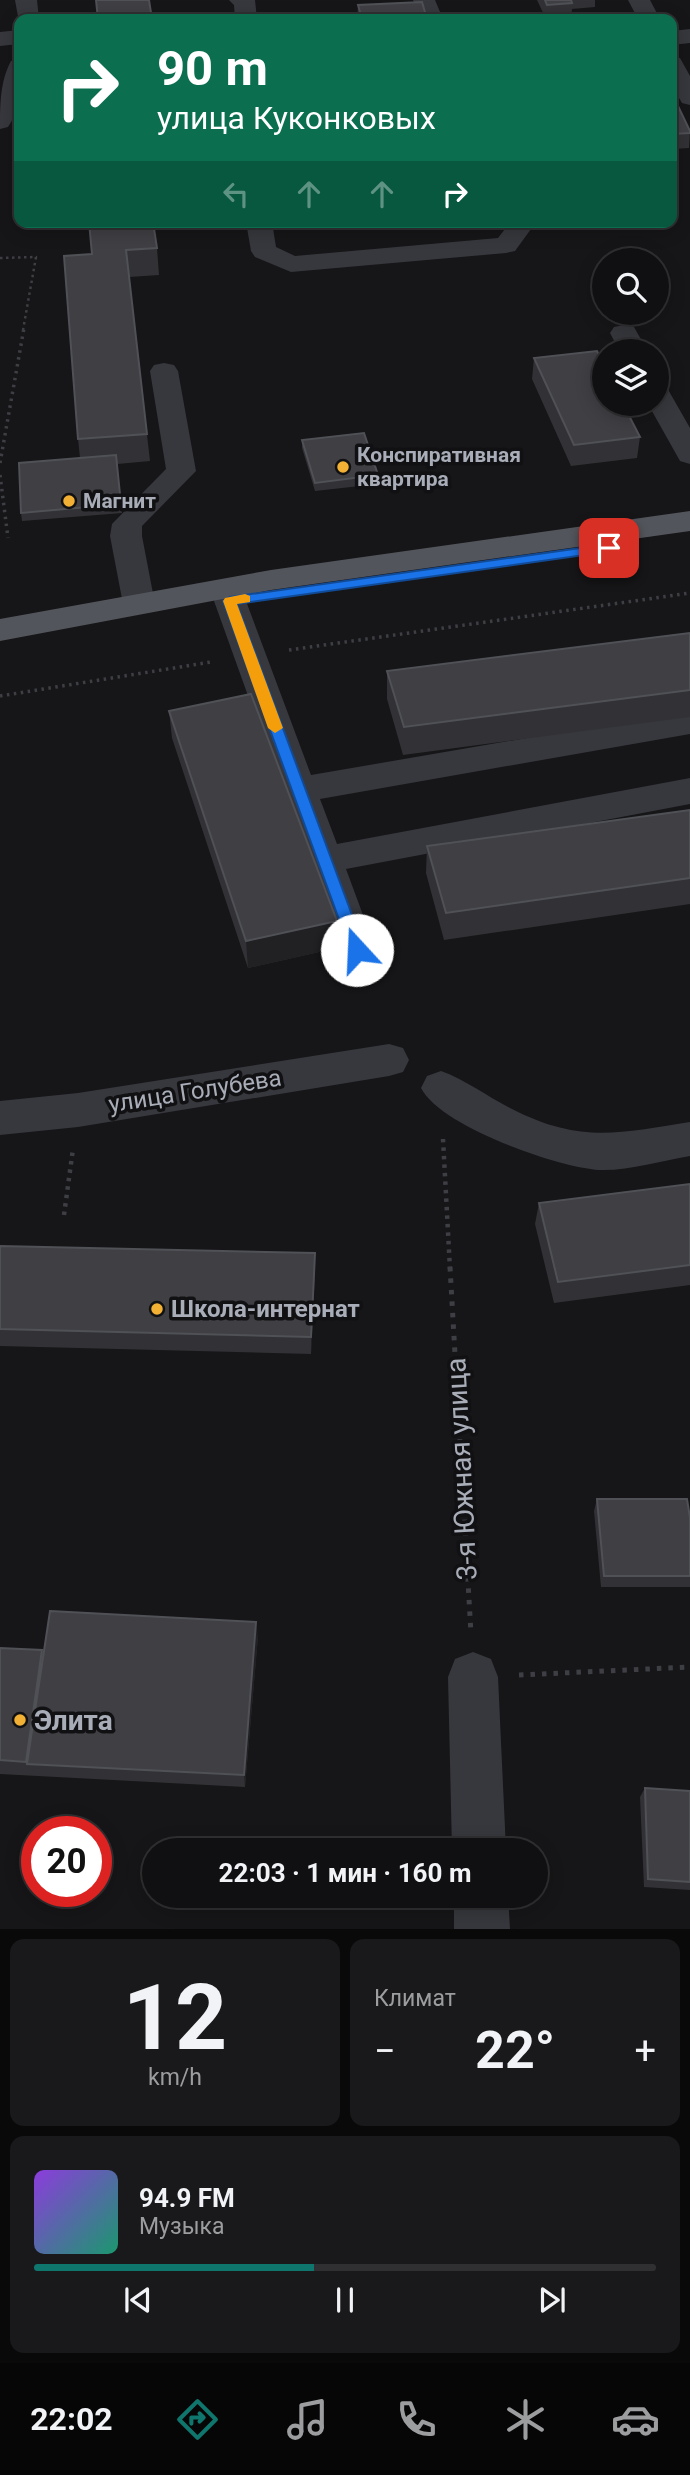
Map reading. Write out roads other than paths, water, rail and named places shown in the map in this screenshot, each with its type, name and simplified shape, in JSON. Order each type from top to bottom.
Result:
[{"type":"main road","points":[[0,630],[295,576],[690,521]]},
{"type":"main road","points":[[0,630],[690,537]]},
{"type":"street","points":[[677,73],[690,98]]},
{"type":"street","points":[[2,113],[14,80]]},
{"type":"street","points":[[260,228],[264,251],[291,264],[510,233]]},
{"type":"street","points":[[139,604],[127,524],[181,471],[164,371]]},
{"type":"street","points":[[669,416],[690,454]]},
{"type":"street","points":[[230,601],[357,950]]},
{"type":"street","points":[[299,790],[690,722]]},
{"type":"street","points":[[324,860],[690,791]]},
{"type":"street","name":"улица Голубева","points":[[0,1118],[78,1110],[389,1060]]},
{"type":"street","points":[[441,1088],[503,1125],[546,1143],[600,1152],[690,1139]]},
{"type":"street","points":[[473,1677],[479,1838]]},
{"type":"street","points":[[481,1908],[482,1929]]},
{"type":"place","name":"Конспиративная квартира","points":[[343,467]]},
{"type":"place","name":"Магнит","points":[[69,501]]},
{"type":"place","name":"Школа-интернат","points":[[157,1309]]},
{"type":"place","name":"Элита","points":[[20,1720]]}]
